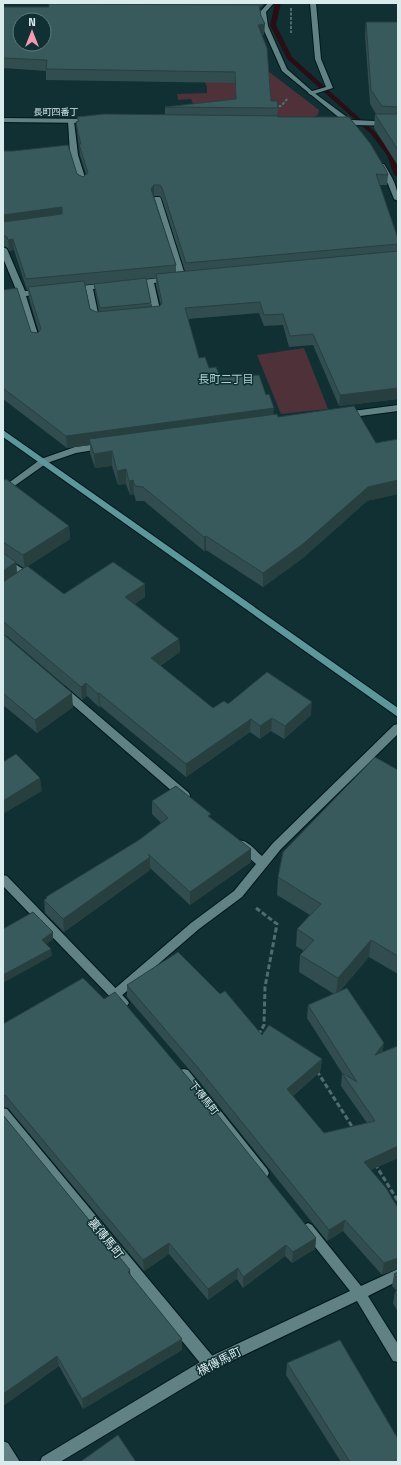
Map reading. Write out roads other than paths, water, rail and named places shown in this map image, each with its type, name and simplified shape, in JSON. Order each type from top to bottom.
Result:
[{"type":"street","points":[[255,12],[263,12],[271,3]]},
{"type":"street","points":[[310,93],[330,88],[318,59],[313,3]]},
{"type":"street","points":[[263,12],[265,26],[284,70],[310,93],[350,122],[358,133]]},
{"type":"street","name":"長町四番丁","points":[[3,120],[95,121]]},
{"type":"street","points":[[71,121],[74,155],[83,184]]},
{"type":"street","points":[[334,122],[398,124]]},
{"type":"street","points":[[375,158],[392,184],[398,199]]},
{"type":"street","points":[[157,199],[182,278]]},
{"type":"street","points":[[3,248],[22,294],[36,341]]},
{"type":"street","points":[[128,283],[193,277]]},
{"type":"street","points":[[142,316],[157,314],[150,281]]},
{"type":"street","points":[[67,289],[113,285]]},
{"type":"street","points":[[89,287],[96,320],[111,319]]},
{"type":"street","points":[[3,296],[52,291]]},
{"type":"street","points":[[335,416],[398,408]]},
{"type":"street","points":[[3,433],[398,713]]},
{"type":"street","points":[[3,490],[44,461],[75,450],[115,445]]},
{"type":"street","points":[[3,559],[28,575],[3,591]]},
{"type":"street","points":[[51,681],[191,801]]},
{"type":"street","points":[[116,994],[195,926],[238,894],[277,846],[398,728]]},
{"type":"street","points":[[233,837],[263,863]]},
{"type":"street","points":[[3,879],[116,994],[130,1011]]},
{"type":"street","name":"下傳馬町","points":[[175,1063],[270,1181]]},
{"type":"street","name":"裏傳馬町","points":[[3,1113],[210,1364]]},
{"type":"street","points":[[300,1218],[360,1294],[398,1356]]},
{"type":"street","name":"横傳馬町","points":[[47,1462],[210,1364],[398,1275]]},
{"type":"street","points":[[3,1448],[13,1462]]},
{"type":"waterway","points":[[278,3],[273,25],[289,58],[373,133],[390,155],[398,175]]},
{"type":"district","name":"長町二丁目","points":[[226,379]]}]
